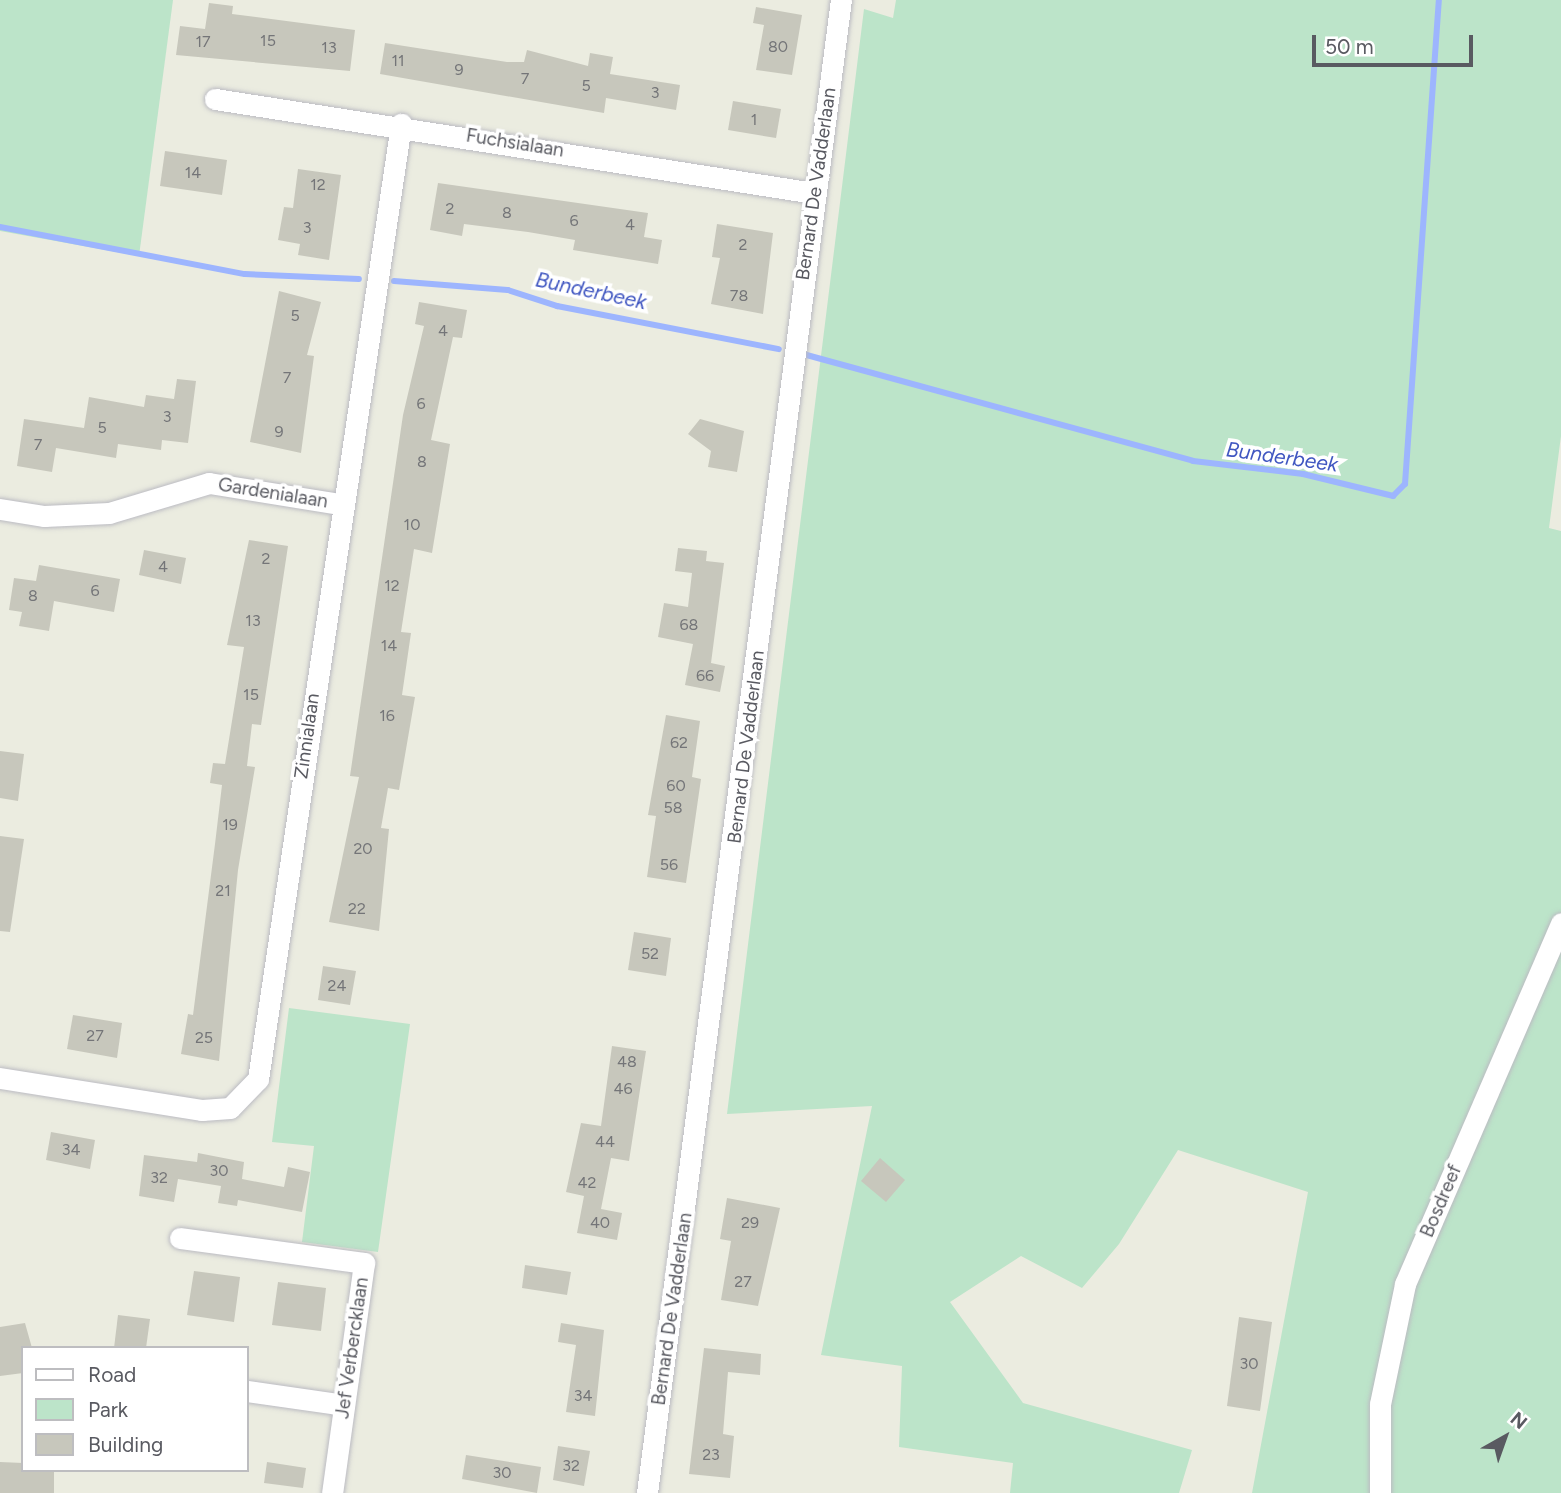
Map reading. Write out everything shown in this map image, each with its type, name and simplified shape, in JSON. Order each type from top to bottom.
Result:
[{"type":"street","name":"Bernard De Vadderlaan","points":[[647,1493],[841,0]]},
{"type":"street","name":"Fuchsialaan","points":[[215,99],[401,124],[814,193]]},
{"type":"street","name":"Zinnialaan","points":[[0,1078],[202,1110],[230,1108],[258,1079],[340,504],[401,124]]},
{"type":"street","name":"Gardenialaan","points":[[0,509],[44,516],[108,513],[209,483],[340,504]]},
{"type":"street","name":"Bosdreef","points":[[1380,1493],[1380,1404],[1405,1284],[1561,923]]},
{"type":"street","name":"Jef Verbercklaan","points":[[180,1238],[364,1262],[332,1493]]},
{"type":"street","points":[[248,1391],[344,1405]]},
{"type":"green space","points":[[0,0],[173,0],[139,256],[0,231]]},
{"type":"green space","points":[[896,0],[1561,0],[1561,436],[1549,528],[1561,531],[1561,1493],[1252,1493],[1308,1192],[1178,1150],[1119,1244],[1082,1288],[1021,1256],[950,1302],[1023,1403],[1192,1450],[1179,1493],[1010,1493],[1013,1463],[899,1447],[902,1366],[821,1355],[872,1106],[727,1114],[864,9],[893,18]]},
{"type":"green space","points":[[289,1008],[410,1024],[378,1252],[302,1242],[314,1146],[272,1142]]},
{"type":"building","points":[[209,3],[233,6],[232,14],[355,30],[350,71],[176,55],[180,26],[205,29]]},
{"type":"building","points":[[756,7],[802,15],[792,75],[756,70],[764,25],[753,23]]},
{"type":"building","points":[[385,43],[507,62],[524,62],[527,50],[588,66],[590,53],[613,57],[610,74],[680,85],[676,110],[606,98],[604,113],[380,74]]},
{"type":"building","points":[[733,101],[781,109],[776,138],[728,130]]},
{"type":"building","points":[[165,151],[227,160],[222,195],[160,186]]},
{"type":"building","points":[[298,169],[341,175],[329,260],[298,255],[300,244],[278,240],[284,207],[293,208]]},
{"type":"building","points":[[438,183],[648,213],[644,237],[662,240],[658,264],[573,250],[575,240],[528,232],[464,224],[462,236],[430,230]]},
{"type":"building","points":[[717,224],[773,233],[763,314],[711,304],[720,258],[712,257]]},
{"type":"building","points":[[279,291],[321,302],[307,355],[314,356],[301,453],[250,442]]},
{"type":"building","points":[[419,302],[467,310],[462,338],[453,337],[431,440],[450,444],[432,553],[414,549],[401,632],[411,633],[402,695],[415,697],[399,790],[388,788],[381,828],[389,829],[379,931],[329,922],[359,777],[350,776],[403,415],[424,326],[415,324]]},
{"type":"building","points":[[177,379],[196,381],[188,443],[162,440],[161,450],[118,444],[116,458],[56,448],[52,472],[17,466],[24,419],[84,428],[89,397],[144,407],[146,395],[174,399]]},
{"type":"building","points":[[700,419],[744,431],[737,472],[708,467],[711,451],[688,434]]},
{"type":"building","points":[[249,540],[288,546],[261,725],[252,724],[247,766],[255,767],[238,870],[219,1061],[181,1054],[188,1014],[193,1015],[222,785],[210,783],[213,763],[225,764],[244,647],[227,645]]},
{"type":"building","points":[[678,548],[707,551],[706,561],[724,563],[711,663],[725,666],[720,692],[685,685],[693,644],[658,637],[664,603],[688,607],[692,573],[675,571]]},
{"type":"building","points":[[144,550],[186,558],[181,584],[139,575]]},
{"type":"building","points":[[39,565],[120,579],[114,612],[54,601],[49,631],[19,626],[22,612],[9,610],[14,578],[36,581]]},
{"type":"building","points":[[666,715],[700,721],[692,777],[701,779],[686,883],[647,877],[656,816],[648,815]]},
{"type":"building","points":[[0,751],[24,754],[18,801],[0,798]]},
{"type":"building","points":[[0,836],[24,839],[10,932],[0,931]]},
{"type":"building","points":[[634,932],[671,938],[666,976],[628,970]]},
{"type":"building","points":[[323,966],[356,971],[350,1005],[318,1000]]},
{"type":"building","points":[[73,1015],[122,1023],[117,1058],[67,1049]]},
{"type":"building","points":[[612,1046],[646,1051],[629,1161],[611,1158],[601,1209],[622,1213],[617,1240],[577,1233],[584,1196],[566,1192],[581,1123],[601,1126]]},
{"type":"building","points":[[51,1132],[95,1140],[90,1169],[46,1160]]},
{"type":"building","points":[[198,1153],[244,1162],[242,1179],[284,1187],[288,1167],[310,1172],[302,1212],[238,1200],[237,1206],[218,1203],[221,1186],[178,1179],[174,1202],[139,1196],[144,1155],[197,1162]]},
{"type":"building","points":[[880,1158],[905,1180],[886,1202],[861,1181]]},
{"type":"building","points":[[727,1198],[780,1208],[758,1306],[721,1300],[731,1241],[720,1239]]},
{"type":"building","points":[[525,1265],[571,1272],[567,1295],[522,1288]]},
{"type":"building","points":[[194,1271],[240,1277],[234,1322],[187,1315]]},
{"type":"building","points":[[278,1282],[326,1288],[321,1331],[272,1325]]},
{"type":"building","points":[[118,1315],[150,1319],[146,1346],[114,1346]]},
{"type":"building","points":[[1239,1317],[1272,1322],[1260,1411],[1227,1406]]},
{"type":"building","points":[[25,1323],[31,1346],[21,1346],[21,1373],[0,1376],[0,1327]]},
{"type":"building","points":[[561,1323],[604,1330],[595,1416],[566,1412],[576,1345],[558,1342]]},
{"type":"building","points":[[704,1348],[761,1354],[760,1375],[728,1372],[723,1434],[734,1436],[730,1478],[689,1474]]},
{"type":"building","points":[[558,1446],[590,1451],[584,1486],[553,1480]]},
{"type":"building","points":[[466,1455],[541,1467],[537,1493],[462,1479]]},
{"type":"building","points":[[0,1462],[21,1463],[21,1472],[54,1472],[54,1493],[0,1493]]},
{"type":"building","points":[[267,1462],[306,1468],[303,1488],[264,1483]]},
{"type":"waterway","name":"Bunderbeek","points":[[803,354],[1193,461],[1303,474],[1393,496],[1405,484],[1439,0]]},
{"type":"waterway","name":"Bunderbeek","points":[[0,227],[245,274],[359,279]]},
{"type":"waterway","name":"Bunderbeek","points":[[394,281],[508,290],[557,306],[779,349]]}]
